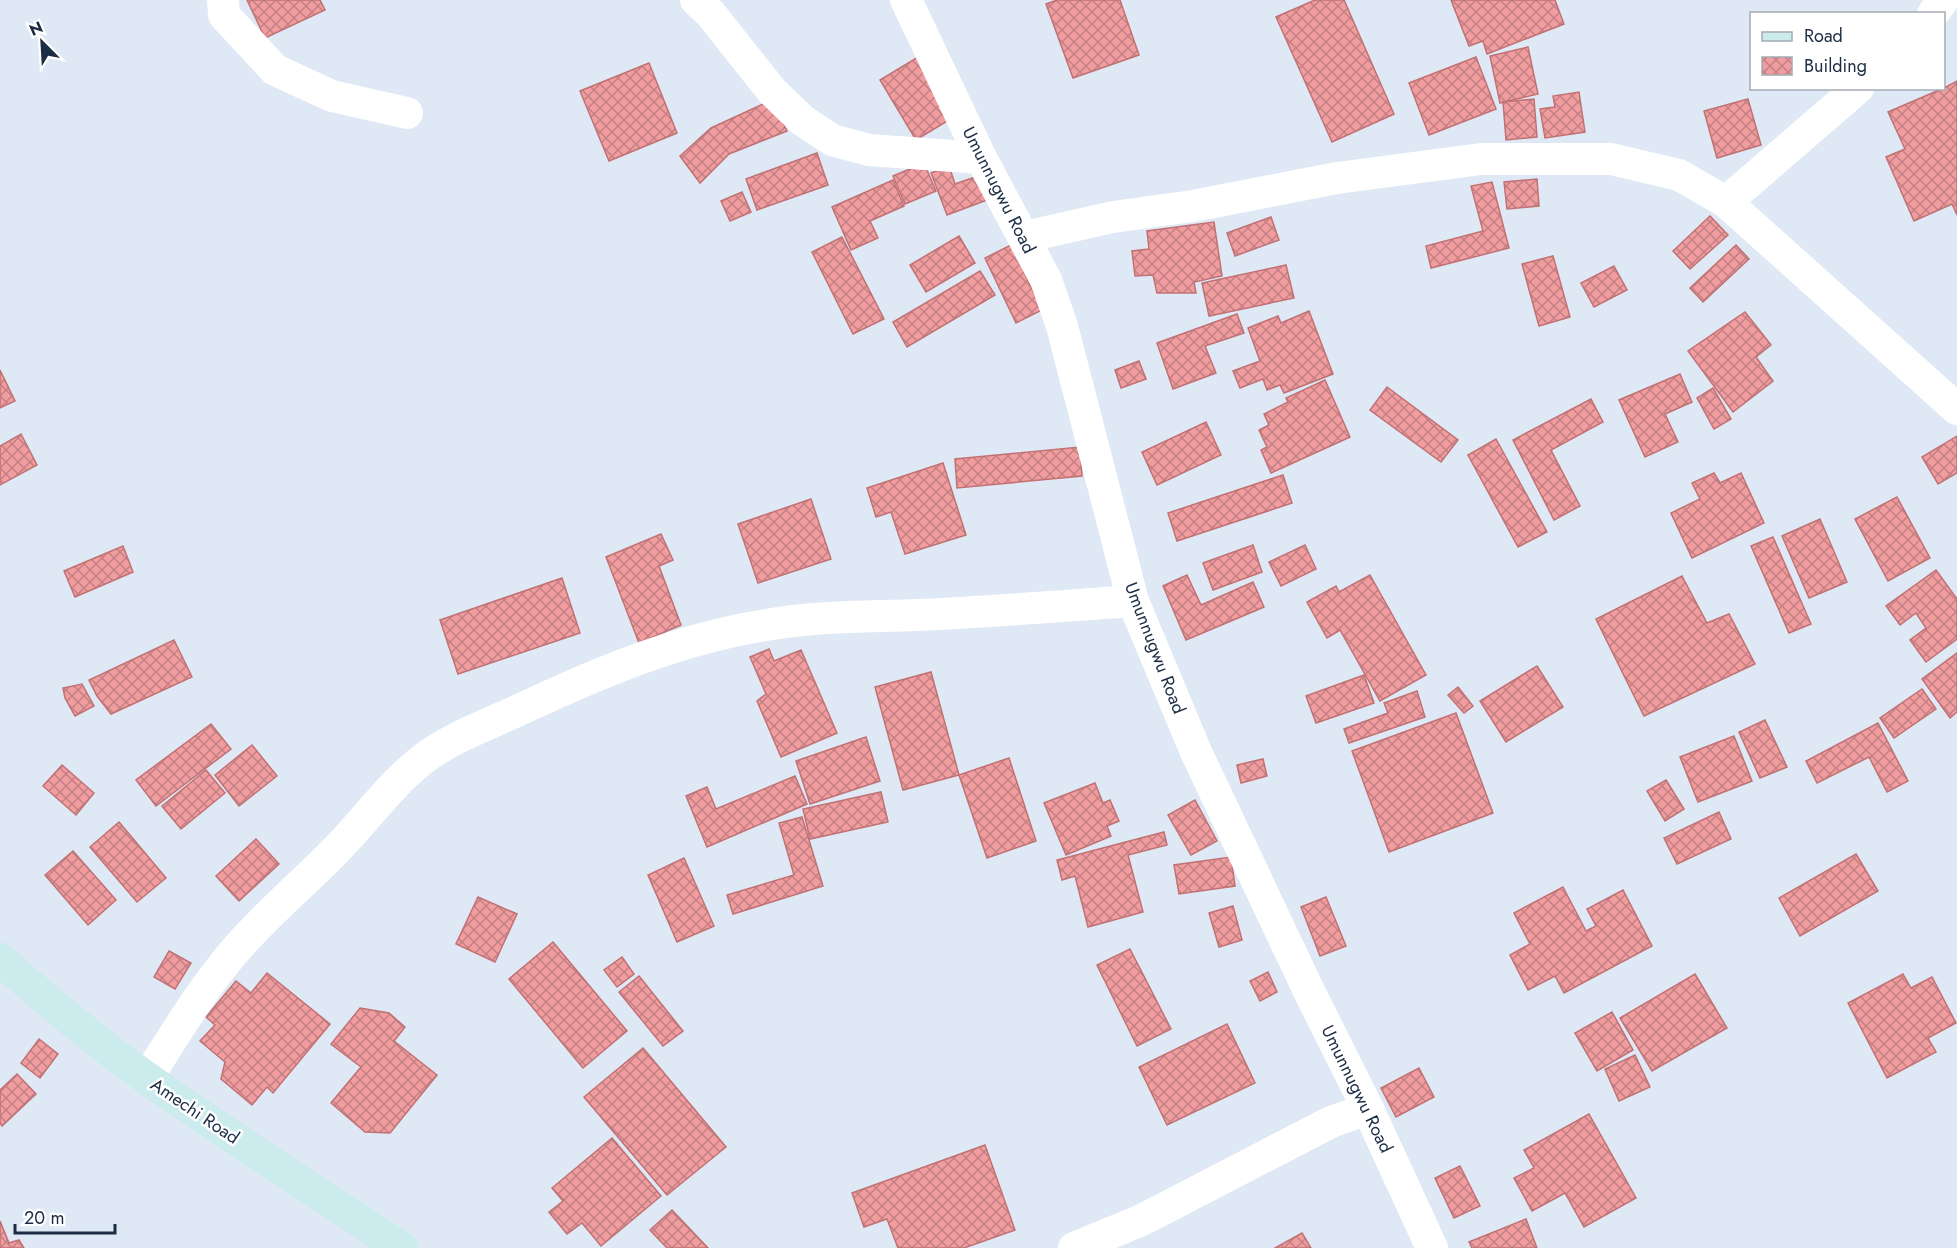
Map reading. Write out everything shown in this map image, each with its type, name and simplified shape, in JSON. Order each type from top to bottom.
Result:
[{"type":"main road","name":"Amechi Road","points":[[0,959],[49,1002],[147,1078],[253,1151],[402,1248]]},
{"type":"street","points":[[223,0],[224,15],[275,70],[332,96],[406,113]]},
{"type":"street","points":[[696,0],[710,13],[772,91],[802,120],[832,140],[869,150],[981,158]]},
{"type":"street","name":"Umunnugwu Road","points":[[906,0],[981,158],[1046,280],[1062,326],[1133,601],[1196,752],[1308,989],[1368,1109],[1432,1248]]},
{"type":"street","points":[[1726,202],[1856,90]]},
{"type":"street","points":[[1024,237],[1113,217],[1193,206],[1337,178],[1481,159],[1611,159],[1679,175],[1726,202],[1957,409]]},
{"type":"street","points":[[147,1078],[213,979],[234,952],[287,896],[336,851],[412,769],[429,754],[477,729],[583,680],[644,656],[694,640],[766,624],[843,617],[927,615],[1133,601]]},
{"type":"street","points":[[1074,1248],[1142,1220],[1331,1122],[1368,1109]]},
{"type":"building","points":[[247,0],[320,0],[325,10],[265,38]]},
{"type":"building","points":[[1057,0],[1120,0],[1139,55],[1073,78],[1046,4]]},
{"type":"building","points":[[1315,0],[1344,0],[1394,114],[1332,142],[1276,17]]},
{"type":"building","points":[[1451,0],[1555,0],[1564,24],[1487,54],[1483,41],[1469,46]]},
{"type":"building","points":[[1528,47],[1538,94],[1500,103],[1490,56]]},
{"type":"building","points":[[918,57],[954,117],[916,140],[880,80]]},
{"type":"building","points":[[1476,57],[1496,109],[1429,135],[1409,83]]},
{"type":"building","points":[[649,63],[677,133],[609,161],[580,91]]},
{"type":"building","points":[[1957,81],[1957,215],[1952,204],[1914,221],[1886,157],[1905,149],[1888,112],[1939,90],[1945,90],[1945,87]]},
{"type":"building","points":[[1579,92],[1585,132],[1545,138],[1540,109],[1555,107],[1553,96]]},
{"type":"building","points":[[1534,99],[1537,137],[1506,140],[1503,102]]},
{"type":"building","points":[[1748,99],[1761,145],[1717,158],[1704,111]]},
{"type":"building","points":[[772,100],[787,131],[729,154],[700,183],[680,156],[711,128]]},
{"type":"building","points":[[817,153],[828,185],[757,210],[746,179]]},
{"type":"building","points":[[924,163],[936,191],[905,204],[893,176]]},
{"type":"building","points":[[949,166],[955,184],[978,176],[987,200],[947,215],[931,173]]},
{"type":"building","points":[[1537,179],[1539,206],[1507,209],[1504,182]]},
{"type":"building","points":[[893,180],[904,206],[870,221],[878,238],[851,250],[832,207]]},
{"type":"building","points":[[1492,182],[1509,248],[1431,268],[1426,246],[1483,231],[1471,186]]},
{"type":"building","points":[[742,192],[751,212],[730,221],[721,201]]},
{"type":"building","points":[[1710,216],[1728,235],[1690,269],[1673,251]]},
{"type":"building","points":[[1271,217],[1279,240],[1235,256],[1227,233]]},
{"type":"building","points":[[1214,222],[1222,276],[1194,282],[1196,293],[1157,293],[1153,275],[1135,276],[1132,251],[1149,249],[1147,231]]},
{"type":"building","points":[[959,236],[975,263],[926,292],[910,265]]},
{"type":"building","points":[[842,237],[884,319],[853,334],[812,252]]},
{"type":"building","points":[[1011,245],[1042,310],[1016,323],[985,258]]},
{"type":"building","points":[[1736,245],[1749,259],[1703,302],[1690,288]]},
{"type":"building","points":[[1553,256],[1570,317],[1539,326],[1522,264]]},
{"type":"building","points":[[1286,265],[1294,298],[1209,316],[1202,283]]},
{"type":"building","points":[[1614,266],[1627,290],[1594,307],[1581,283]]},
{"type":"building","points":[[980,271],[995,295],[907,347],[893,322]]},
{"type":"building","points":[[1309,311],[1333,374],[1284,393],[1280,385],[1267,390],[1263,379],[1240,388],[1233,371],[1260,361],[1248,328],[1278,316],[1281,323]]},
{"type":"building","points":[[1745,312],[1771,345],[1756,357],[1773,381],[1733,412],[1688,351]]},
{"type":"building","points":[[1237,314],[1244,333],[1205,346],[1216,373],[1173,389],[1157,343]]},
{"type":"building","points":[[1139,361],[1146,379],[1121,388],[1115,370]]},
{"type":"building","points":[[0,370],[15,401],[0,408]]},
{"type":"building","points":[[1680,374],[1692,402],[1665,414],[1678,442],[1645,457],[1619,400]]},
{"type":"building","points":[[1325,380],[1350,437],[1271,473],[1261,450],[1267,447],[1259,430],[1269,425],[1264,414],[1288,402],[1286,398]]},
{"type":"building","points":[[1387,387],[1458,440],[1441,462],[1370,410]]},
{"type":"building","points":[[1713,388],[1731,419],[1714,429],[1697,398]]},
{"type":"building","points":[[1591,399],[1603,422],[1551,450],[1580,506],[1554,520],[1513,440]]},
{"type":"building","points":[[1206,422],[1221,455],[1157,485],[1142,452]]},
{"type":"building","points":[[21,434],[37,465],[0,485],[0,446]]},
{"type":"building","points":[[1957,436],[1957,473],[1938,484],[1922,457]]},
{"type":"building","points":[[1496,439],[1547,532],[1518,547],[1468,455]]},
{"type":"building","points":[[1080,447],[1082,476],[957,488],[955,459]]},
{"type":"building","points":[[943,463],[966,535],[905,554],[891,512],[876,517],[867,488]]},
{"type":"building","points":[[1714,473],[1720,483],[1741,473],[1764,523],[1692,558],[1671,513],[1700,499],[1692,483]]},
{"type":"building","points":[[1283,475],[1292,503],[1177,541],[1168,513]]},
{"type":"building","points":[[1897,497],[1930,558],[1888,581],[1855,519]]},
{"type":"building","points":[[811,499],[831,559],[758,583],[738,524]]},
{"type":"building","points":[[1820,519],[1847,582],[1809,598],[1782,536]]},
{"type":"building","points":[[661,534],[673,560],[659,566],[681,625],[639,643],[606,557]]},
{"type":"building","points":[[1773,537],[1811,624],[1789,633],[1751,546]]},
{"type":"building","points":[[1253,545],[1262,572],[1213,590],[1203,563]]},
{"type":"building","points":[[1305,545],[1316,569],[1281,586],[1269,562]]},
{"type":"building","points":[[123,546],[133,572],[75,597],[64,571]]},
{"type":"building","points":[[1936,570],[1957,599],[1957,639],[1926,662],[1910,640],[1926,628],[1916,613],[1900,625],[1886,606]]},
{"type":"building","points":[[1187,575],[1201,605],[1253,582],[1264,607],[1186,640],[1163,586]]},
{"type":"building","points":[[1370,575],[1426,675],[1380,701],[1340,630],[1327,638],[1307,602],[1336,586],[1339,592]]},
{"type":"building","points":[[1682,576],[1707,623],[1729,614],[1755,664],[1644,716],[1596,619]]},
{"type":"building","points":[[562,578],[580,633],[458,674],[440,620]]},
{"type":"building","points":[[174,640],[192,677],[111,714],[97,696],[89,680]]},
{"type":"building","points":[[769,649],[774,661],[801,650],[837,733],[781,757],[757,701],[766,694],[750,657]]},
{"type":"building","points":[[1957,653],[1957,712],[1950,718],[1922,679]]},
{"type":"building","points":[[1537,666],[1563,707],[1506,742],[1480,701]]},
{"type":"building","points":[[931,672],[959,775],[903,790],[875,687]]},
{"type":"building","points":[[1364,675],[1374,703],[1316,723],[1306,696]]},
{"type":"building","points":[[82,684],[94,706],[75,716],[65,698],[63,688]]},
{"type":"building","points":[[1458,687],[1473,706],[1464,713],[1448,695]]},
{"type":"building","points":[[1922,689],[1936,709],[1894,738],[1880,718]]},
{"type":"building","points":[[1417,691],[1425,717],[1349,743],[1344,729],[1388,713],[1384,703]]},
{"type":"building","points":[[1456,713],[1493,813],[1389,852],[1352,751]]},
{"type":"building","points":[[1765,720],[1787,767],[1760,778],[1739,732]]},
{"type":"building","points":[[1878,723],[1908,781],[1887,792],[1869,757],[1817,783],[1806,761]]},
{"type":"building","points":[[211,724],[231,749],[156,806],[136,780]]},
{"type":"building","points":[[1734,736],[1752,781],[1698,802],[1680,757]]},
{"type":"building","points":[[866,737],[880,781],[810,804],[796,761]]},
{"type":"building","points":[[252,745],[277,776],[239,806],[215,775]]},
{"type":"building","points":[[1009,758],[1036,841],[987,858],[959,775]]},
{"type":"building","points":[[1263,759],[1267,776],[1241,783],[1237,765]]},
{"type":"building","points":[[62,765],[94,793],[76,815],[43,786]]},
{"type":"building","points":[[206,770],[225,793],[181,829],[162,806]]},
{"type":"building","points":[[795,776],[807,804],[707,847],[686,796],[707,787],[716,809]]},
{"type":"building","points":[[1666,780],[1684,809],[1665,821],[1647,791]]},
{"type":"building","points":[[1095,783],[1103,803],[1110,800],[1119,821],[1107,826],[1111,836],[1066,855],[1044,803]]},
{"type":"building","points":[[881,792],[888,822],[810,839],[803,809]]},
{"type":"building","points":[[1195,800],[1217,841],[1191,855],[1168,815]]},
{"type":"building","points":[[1719,812],[1731,839],[1677,864],[1664,838]]},
{"type":"building","points":[[802,817],[823,886],[733,914],[727,895],[794,875],[779,823]]},
{"type":"building","points":[[119,822],[166,878],[137,902],[90,847]]},
{"type":"building","points":[[1164,832],[1167,845],[1128,855],[1143,912],[1088,927],[1075,876],[1062,880],[1057,860]]},
{"type":"building","points":[[256,839],[279,864],[239,901],[216,876]]},
{"type":"building","points":[[73,851],[116,900],[88,925],[45,875]]},
{"type":"building","points":[[1856,854],[1878,891],[1800,936],[1779,898]]},
{"type":"building","points":[[1231,857],[1235,886],[1179,894],[1174,865]]},
{"type":"building","points":[[684,858],[714,926],[677,942],[648,875]]},
{"type":"building","points":[[1563,887],[1586,931],[1596,926],[1587,909],[1623,890],[1652,946],[1564,993],[1555,976],[1528,990],[1510,955],[1530,944],[1514,913]]},
{"type":"building","points":[[478,897],[517,914],[495,962],[456,944]]},
{"type":"building","points":[[1326,897],[1346,946],[1320,956],[1301,907]]},
{"type":"building","points":[[1233,906],[1242,940],[1219,947],[1209,913]]},
{"type":"building","points":[[553,942],[627,1031],[583,1068],[509,979]]},
{"type":"building","points":[[1130,949],[1171,1029],[1137,1046],[1097,965]]},
{"type":"building","points":[[169,951],[191,963],[175,989],[154,977]]},
{"type":"building","points":[[622,957],[634,974],[617,987],[604,970]]},
{"type":"building","points":[[1268,972],[1277,992],[1260,1001],[1250,981]]},
{"type":"building","points":[[267,973],[330,1024],[273,1093],[267,1087],[252,1105],[221,1079],[225,1062],[200,1041],[215,1025],[206,1017],[236,981],[251,993]]},
{"type":"building","points":[[1695,974],[1727,1028],[1652,1071],[1620,1018]]},
{"type":"building","points":[[1903,974],[1911,988],[1932,977],[1956,1023],[1928,1038],[1936,1052],[1887,1078],[1848,1003]]},
{"type":"building","points":[[639,976],[683,1031],[663,1046],[619,992]]},
{"type":"building","points":[[360,1008],[389,1013],[405,1027],[394,1041],[437,1075],[390,1133],[365,1132],[331,1103],[361,1067],[331,1044]]},
{"type":"building","points":[[1612,1012],[1633,1050],[1597,1071],[1575,1033]]},
{"type":"building","points":[[1227,1024],[1255,1083],[1167,1125],[1139,1067]]},
{"type":"building","points":[[39,1039],[58,1054],[40,1078],[21,1063]]},
{"type":"building","points":[[643,1048],[726,1147],[667,1195],[584,1097]]},
{"type":"building","points":[[1635,1055],[1650,1087],[1619,1101],[1605,1069]]},
{"type":"building","points":[[1419,1068],[1434,1097],[1396,1117],[1381,1088]]},
{"type":"building","points":[[17,1074],[36,1094],[2,1126],[0,1123],[0,1090]]},
{"type":"building","points":[[1589,1114],[1636,1198],[1584,1227],[1565,1193],[1532,1211],[1514,1178],[1534,1168],[1524,1150]]},
{"type":"building","points":[[612,1138],[661,1196],[601,1246],[582,1223],[567,1234],[549,1212],[563,1201],[552,1188]]},
{"type":"building","points":[[985,1145],[1015,1230],[964,1248],[898,1248],[887,1219],[864,1227],[852,1193]]},
{"type":"building","points":[[1460,1166],[1480,1206],[1454,1218],[1435,1178]]},
{"type":"building","points":[[672,1210],[708,1248],[667,1248],[650,1230]]},
{"type":"building","points":[[1526,1219],[1537,1248],[1472,1248],[1469,1242]]},
{"type":"building","points":[[0,1221],[9,1243],[19,1240],[24,1248],[0,1248]]},
{"type":"building","points":[[1302,1233],[1311,1248],[1275,1248]]}]
